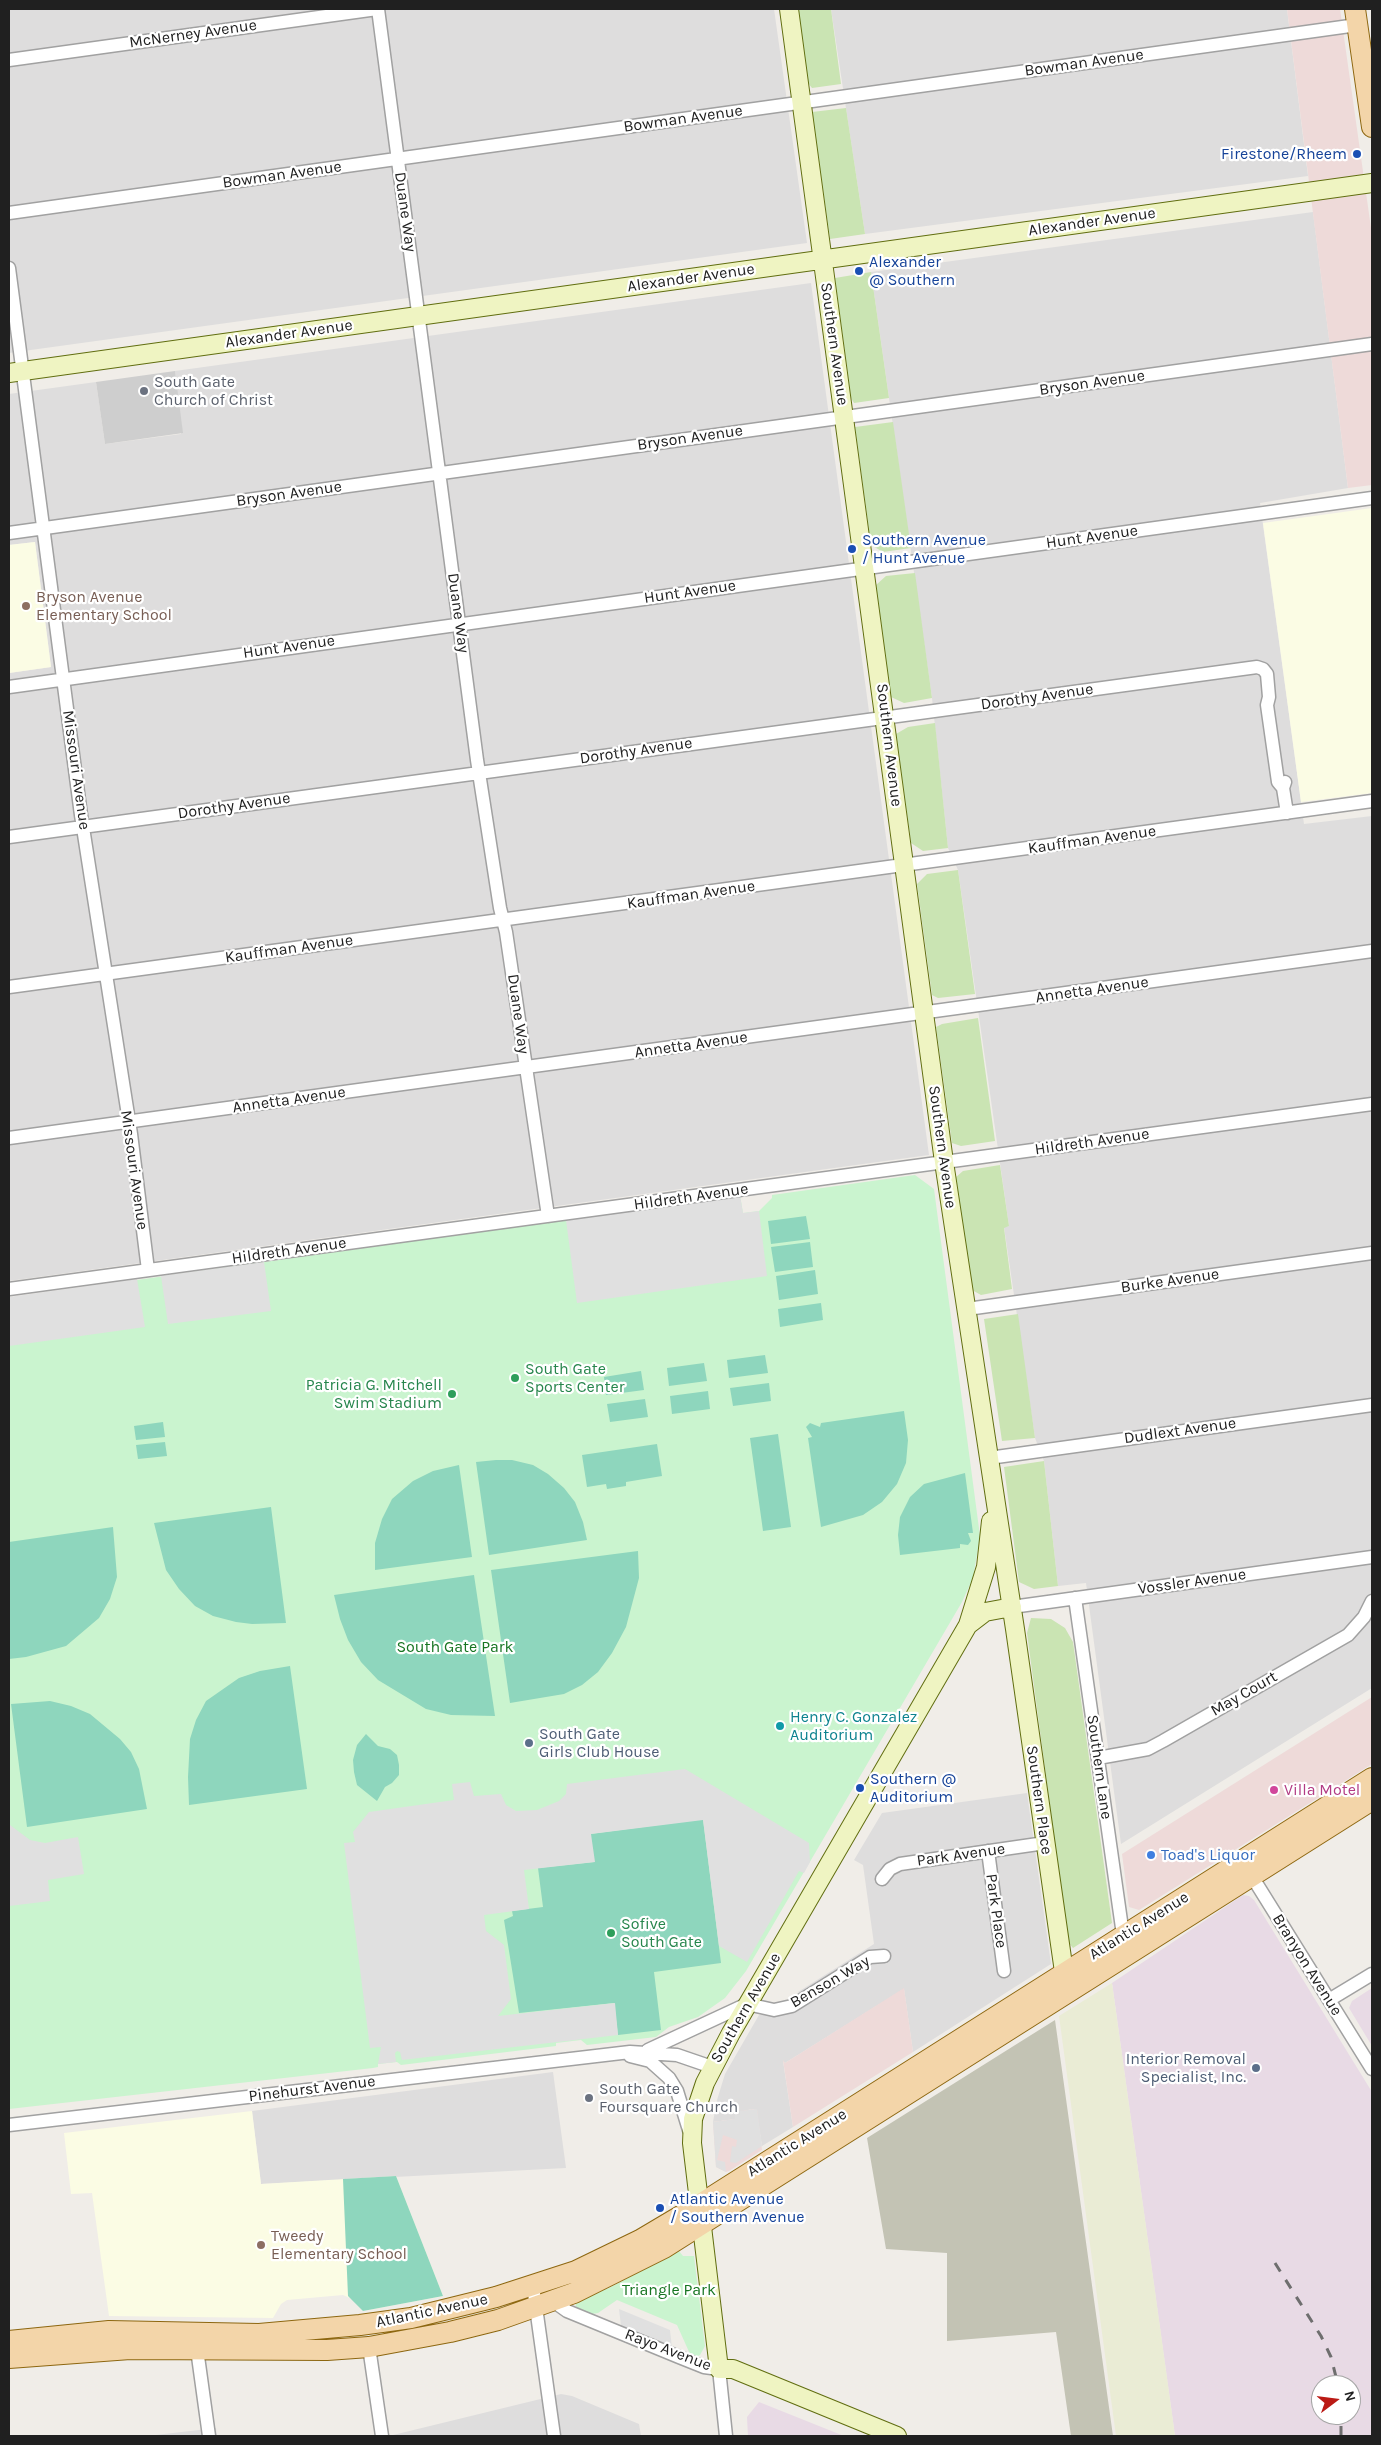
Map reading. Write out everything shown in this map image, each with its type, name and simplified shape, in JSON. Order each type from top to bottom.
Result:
[{"type":"main road","points":[[1356,17],[1372,127]]},
{"type":"main road","name":"Atlantic Avenue","points":[[9,2341],[109,2331],[196,2341],[327,2350],[369,2346],[450,2332],[544,2304],[638,2262],[700,2214],[1247,1869],[1372,1778]]},
{"type":"main road","name":"Atlantic Avenue","points":[[1065,1983],[1123,1935],[1372,1800]]},
{"type":"main road","name":"Atlantic Avenue","points":[[9,2358],[196,2341],[411,2318],[533,2286],[576,2271],[700,2214]]},
{"type":"street","name":"McNerney Avenue","points":[[9,60],[378,9]]},
{"type":"street","name":"Duane Way","points":[[378,9],[459,623],[548,1216]]},
{"type":"street","name":"Southern Avenue","points":[[789,9],[886,717],[944,1162],[1012,1607],[985,1612],[968,1625]]},
{"type":"street","name":"Bowman Avenue","points":[[9,213],[801,103],[1356,17]]},
{"type":"street","name":"Alexander Avenue","points":[[15,372],[1372,183]]},
{"type":"street","name":"Missouri Avenue","points":[[9,268],[15,372],[43,528],[83,826],[128,1122],[148,1270]]},
{"type":"street","name":"Bryson Avenue","points":[[9,533],[1372,344]]},
{"type":"street","name":"Hunt Avenue","points":[[9,687],[459,623],[1372,498]]},
{"type":"street","name":"Dorothy Avenue","points":[[9,837],[1251,667],[1263,668],[1267,674],[1269,697],[1274,704],[1286,780],[1283,788],[1287,813]]},
{"type":"street","name":"Kauffman Avenue","points":[[9,987],[1372,801]]},
{"type":"street","name":"Annetta Avenue","points":[[9,1138],[1372,951]]},
{"type":"street","name":"Hildreth Avenue","points":[[9,1289],[1372,1104]]},
{"type":"street","name":"Burke Avenue","points":[[967,1309],[1372,1253]]},
{"type":"street","name":"Dudlext Avenue","points":[[988,1458],[1372,1405]]},
{"type":"street","name":"Southern Avenue","points":[[726,2436],[692,2143],[697,2104],[712,2067],[747,2004],[968,1625],[986,1567],[991,1522],[992,1481]]},
{"type":"street","name":"Vossler Avenue","points":[[1012,1607],[1372,1556]]},
{"type":"street","name":"Southern Lane","points":[[1075,1598],[1123,1935]]},
{"type":"street","name":"May Court","points":[[1098,1758],[1148,1749],[1348,1635],[1364,1617],[1372,1601]]},
{"type":"street","name":"Southern Place","points":[[1012,1607],[1065,1983]]},
{"type":"street","name":"Park Avenue","points":[[882,1879],[890,1869],[900,1864],[1045,1843]]},
{"type":"street","name":"Park Place","points":[[988,1851],[1004,1971]]},
{"type":"street","name":"Branyon Avenue","points":[[1247,1869],[1372,2069]]},
{"type":"street","name":"Benson Way","points":[[747,2004],[774,2010],[792,2006],[866,1959],[884,1956]]},
{"type":"street","points":[[1329,2000],[1372,1974]]},
{"type":"street","name":"Pinehurst Avenue","points":[[645,2051],[747,2004]]},
{"type":"street","name":"Pinehurst Avenue","points":[[9,2125],[615,2053],[645,2051],[677,2055],[712,2067]]},
{"type":"street","name":"Pinehurst Avenue","points":[[615,2053],[650,2061],[669,2078],[677,2091],[692,2143]]},
{"type":"street","points":[[533,2286],[544,2304],[554,2436]]},
{"type":"street","name":"Rayo Avenue","points":[[544,2304],[567,2311],[704,2367],[734,2369],[897,2436]]},
{"type":"street","points":[[196,2341],[209,2436]]},
{"type":"street","points":[[369,2346],[382,2436]]},
{"type":"shaded area","points":[[9,9],[774,9],[807,243],[9,353]]},
{"type":"shaded area","points":[[831,9],[1287,9],[1308,176],[865,234]]},
{"type":"shaded area","points":[[1287,9],[1340,9],[1372,235],[1372,485],[1348,488]]},
{"type":"shaded area","points":[[1313,212],[1348,488],[1260,503],[1304,824],[1372,816],[1372,1688],[1121,1844],[1086,1583],[1058,1586],[1044,1461],[1035,1438],[1004,1227],[1009,1226],[958,870],[948,848],[932,698],[871,272]]},
{"type":"shaded area","points":[[811,283],[929,1155],[9,1281],[9,673],[51,667],[35,542],[9,545],[9,394],[96,382],[105,444],[181,434],[175,371]]},
{"type":"shaded area","points":[[175,371],[183,433],[105,444],[96,382]]},
{"type":"shaded area","points":[[1372,508],[1372,793],[1301,802],[1263,523]]},
{"type":"shaded area","name":"Bryson Avenue Elementary School","points":[[35,542],[51,667],[9,673],[9,545]]},
{"type":"shaded area","points":[[740,1195],[743,1213],[759,1211],[767,1276],[577,1303],[566,1220]]},
{"type":"shaded area","points":[[264,1262],[271,1311],[168,1324],[161,1276]]},
{"type":"shaded area","points":[[137,1279],[145,1327],[9,1346],[9,1297]]},
{"type":"shaded area","points":[[1372,1697],[1372,1764],[1139,1910],[1129,1907],[1122,1854]]},
{"type":"shaded area","points":[[685,1769],[809,1843],[810,1862],[804,1873],[799,1871],[747,1962],[719,1946],[703,1820],[591,1834],[595,1862],[524,1870],[529,1909],[484,1915],[486,1931],[504,1945],[511,1999],[498,2016],[615,2003],[618,2035],[402,2060],[400,2052],[397,2051],[395,2053],[396,2062],[378,2064],[381,2047],[370,2048],[344,1843],[355,1842],[353,1832],[369,1812],[454,1800],[452,1784],[470,1782],[474,1796],[501,1794],[506,1805],[516,1811],[537,1810],[559,1801],[566,1794],[567,1784]]},
{"type":"shaded area","points":[[1027,1793],[1051,1964],[913,2052],[904,1989],[785,2063],[783,2061],[793,2127],[762,2146],[756,2109],[747,2110],[735,2119],[713,2122],[725,2074],[759,2015],[777,2015],[805,2004],[798,1992],[874,1944],[863,1865],[854,1860],[882,1813]]},
{"type":"shaded area","points":[[9,1821],[10,1825],[30,1840],[45,1843],[78,1837],[84,1874],[48,1880],[50,1901],[9,1906]]},
{"type":"shaded area","points":[[1243,1895],[1249,1896],[1254,1900],[1372,2092],[1372,2436],[1175,2436],[1112,1983]]},
{"type":"shaded area","points":[[1112,1983],[1175,2436],[1116,2436],[1059,2016]]},
{"type":"shaded area","points":[[904,1988],[913,2052],[793,2127],[783,2060],[785,2063]]},
{"type":"shaded area","points":[[1372,1988],[1372,2046],[1349,2008],[1352,2001]]},
{"type":"shaded area","points":[[1055,2020],[1113,2436],[1071,2436],[1056,2332],[947,2341],[947,2253],[886,2249],[867,2138]]},
{"type":"shaded area","points":[[553,2072],[566,2168],[261,2184],[252,2111]]},
{"type":"shaded area","points":[[757,2109],[762,2150],[729,2171],[726,2172],[716,2167],[713,2122],[735,2119],[735,2115],[740,2115],[740,2111]]},
{"type":"shaded area","points":[[757,2109],[762,2146],[736,2163],[730,2162],[732,2146],[736,2147],[737,2140],[723,2135],[717,2160],[725,2162],[726,2172],[716,2167],[713,2122],[735,2119],[735,2115],[740,2115],[740,2111]]},
{"type":"shaded area","name":"Tweedy Elementary School","points":[[252,2111],[261,2184],[396,2176],[443,2296],[363,2311],[352,2299],[343,2295],[287,2300],[281,2304],[273,2318],[109,2316],[92,2193],[71,2194],[64,2133]]},
{"type":"shaded area","points":[[619,2309],[670,2330],[672,2348],[621,2326]]},
{"type":"shaded area","points":[[561,2394],[572,2396],[639,2424],[641,2436],[389,2436]]},
{"type":"shaded area","points":[[759,2402],[844,2436],[748,2436],[747,2417]]},
{"type":"shaded area","points":[[216,2428],[217,2436],[147,2436]]},
{"type":"green space","points":[[798,9],[831,9],[841,84],[812,88],[808,83]]},
{"type":"green space","points":[[846,108],[865,234],[830,239],[812,112]]},
{"type":"green space","points":[[871,272],[889,398],[854,403],[851,398],[835,278]]},
{"type":"green space","points":[[893,422],[911,548],[883,552],[871,545],[855,427]]},
{"type":"green space","points":[[915,573],[932,698],[904,703],[891,697],[876,585],[886,576]]},
{"type":"green space","points":[[935,723],[948,848],[923,851],[911,843],[896,734],[908,727]]},
{"type":"green space","points":[[958,870],[975,994],[938,998],[932,995],[917,884],[927,874]]},
{"type":"green space","points":[[978,1018],[995,1141],[961,1146],[952,1143],[936,1027],[942,1024]]},
{"type":"green space","points":[[1000,1165],[1009,1226],[1004,1228],[1012,1289],[981,1295],[972,1290],[956,1177],[963,1171]]},
{"type":"green space","name":"South Gate Park","points":[[915,1175],[934,1189],[980,1536],[973,1578],[962,1602],[746,1971],[725,1998],[698,2017],[669,2027],[656,2037],[587,2045],[581,2040],[556,2043],[556,2046],[401,2065],[397,2062],[378,2064],[378,2067],[373,2068],[9,2109],[9,1298],[740,1195],[743,1213],[759,1211],[772,1198],[772,1195]]},
{"type":"green space","points":[[806,1216],[810,1239],[771,1244],[768,1221]]},
{"type":"green space","points":[[810,1242],[813,1267],[775,1272],[771,1247]]},
{"type":"green space","points":[[815,1270],[818,1294],[779,1300],[776,1276]]},
{"type":"green space","points":[[821,1303],[823,1320],[780,1327],[778,1309]]},
{"type":"green space","points":[[1018,1314],[1035,1438],[1002,1441],[984,1319]]},
{"type":"green space","points":[[765,1355],[768,1373],[729,1378],[727,1360]]},
{"type":"green space","points":[[704,1363],[707,1381],[669,1386],[667,1368]]},
{"type":"green space","points":[[641,1371],[644,1390],[606,1395],[604,1377]]},
{"type":"green space","points":[[769,1383],[771,1401],[733,1406],[730,1388]]},
{"type":"green space","points":[[708,1391],[710,1409],[672,1414],[670,1396]]},
{"type":"green space","points":[[645,1399],[648,1417],[610,1422],[607,1404]]},
{"type":"green space","points":[[904,1411],[908,1440],[906,1463],[897,1484],[882,1502],[863,1515],[821,1527],[808,1438],[812,1437],[806,1427],[810,1423],[820,1427],[821,1423]]},
{"type":"green space","points":[[163,1422],[165,1437],[136,1440],[134,1426]]},
{"type":"green space","points":[[778,1434],[791,1527],[763,1531],[750,1438]]},
{"type":"green space","points":[[165,1442],[167,1456],[138,1459],[136,1445]]},
{"type":"green space","points":[[657,1444],[662,1476],[626,1482],[626,1486],[607,1489],[606,1484],[587,1487],[582,1455]]},
{"type":"green space","points":[[512,1460],[533,1465],[548,1474],[564,1488],[575,1502],[583,1522],[587,1540],[489,1555],[476,1462]]},
{"type":"green space","points":[[1044,1461],[1058,1586],[1034,1589],[1019,1582],[1004,1467]]},
{"type":"green space","points":[[459,1465],[472,1557],[375,1570],[375,1543],[382,1519],[392,1499],[413,1481],[433,1471]]},
{"type":"green space","points":[[965,1473],[973,1533],[968,1533],[971,1541],[968,1545],[960,1544],[960,1548],[900,1555],[898,1535],[900,1517],[910,1497],[924,1484]]},
{"type":"green space","points":[[271,1507],[286,1623],[252,1624],[236,1622],[213,1616],[195,1606],[179,1589],[166,1570],[154,1523]]},
{"type":"green space","points":[[113,1527],[117,1577],[110,1599],[99,1618],[66,1646],[26,1657],[9,1659],[9,1542]]},
{"type":"green space","points":[[638,1551],[639,1578],[626,1627],[612,1653],[598,1672],[582,1685],[564,1694],[510,1703],[491,1570]]},
{"type":"green space","points":[[474,1575],[495,1716],[451,1715],[426,1709],[378,1680],[361,1662],[348,1640],[334,1595]]},
{"type":"green space","points":[[1031,1618],[1051,1619],[1065,1628],[1073,1642],[1112,1923],[1073,1948],[1068,1942],[1027,1633]]},
{"type":"green space","points":[[290,1666],[307,1789],[189,1805],[190,1739],[196,1720],[206,1701],[239,1678],[260,1671]]},
{"type":"green space","points":[[50,1701],[71,1706],[90,1714],[120,1739],[131,1752],[139,1769],[147,1809],[27,1827],[11,1704]]},
{"type":"green space","points":[[366,1734],[378,1746],[390,1749],[397,1755],[399,1765],[399,1775],[392,1783],[385,1787],[377,1801],[357,1785],[354,1772],[353,1760],[357,1745]]},
{"type":"green space","name":"Sofive South Gate","points":[[703,1819],[721,1963],[654,1972],[661,2030],[618,2035],[614,2003],[519,2013],[504,1920],[513,1916],[512,1911],[543,1907],[538,1868],[594,1862],[590,1834]]},
{"type":"green space","points":[[396,2176],[443,2296],[363,2311],[348,2296],[343,2179]]},
{"type":"green space","name":"Triangle Park","points":[[679,2251],[683,2256],[694,2256],[705,2346],[700,2355],[696,2357],[690,2354],[677,2325],[617,2300],[598,2313],[592,2314],[576,2307],[575,2300],[601,2289],[607,2289]]},
{"type":"railway","points":[[1275,2263],[1321,2336],[1331,2357],[1336,2375]]},
{"type":"railway","points":[[1341,2425],[1341,2436]]},
{"type":"place","name":"Firestone/Rheem","points":[[1357,154]]},
{"type":"place","name":"Alexander @ Southern","points":[[859,271]]},
{"type":"place","name":"South Gate Church of Christ","points":[[144,391]]},
{"type":"place","name":"Southern Avenue / Hunt Avenue","points":[[852,549]]},
{"type":"place","name":"Bryson Avenue Elementary School","points":[[26,606]]},
{"type":"place","name":"South Gate Sports Center","points":[[515,1378]]},
{"type":"place","name":"Patricia G. Mitchell Swim Stadium","points":[[452,1394]]},
{"type":"place","name":"Henry C. Gonzalez Auditorium","points":[[780,1726]]},
{"type":"place","name":"South Gate Girls Club House","points":[[529,1743]]},
{"type":"place","name":"Southern @ Auditorium","points":[[860,1788]]},
{"type":"place","name":"Villa Motel","points":[[1274,1790]]},
{"type":"place","name":"Toad's Liquor","points":[[1151,1855]]},
{"type":"place","name":"Sofive South Gate","points":[[611,1933]]},
{"type":"place","name":"Interior Removal Specialist, Inc.","points":[[1256,2068]]},
{"type":"place","name":"South Gate Foursquare Church","points":[[589,2098]]},
{"type":"place","name":"Atlantic Avenue / Southern Avenue","points":[[660,2208]]},
{"type":"place","name":"Tweedy Elementary School","points":[[261,2245]]}]
